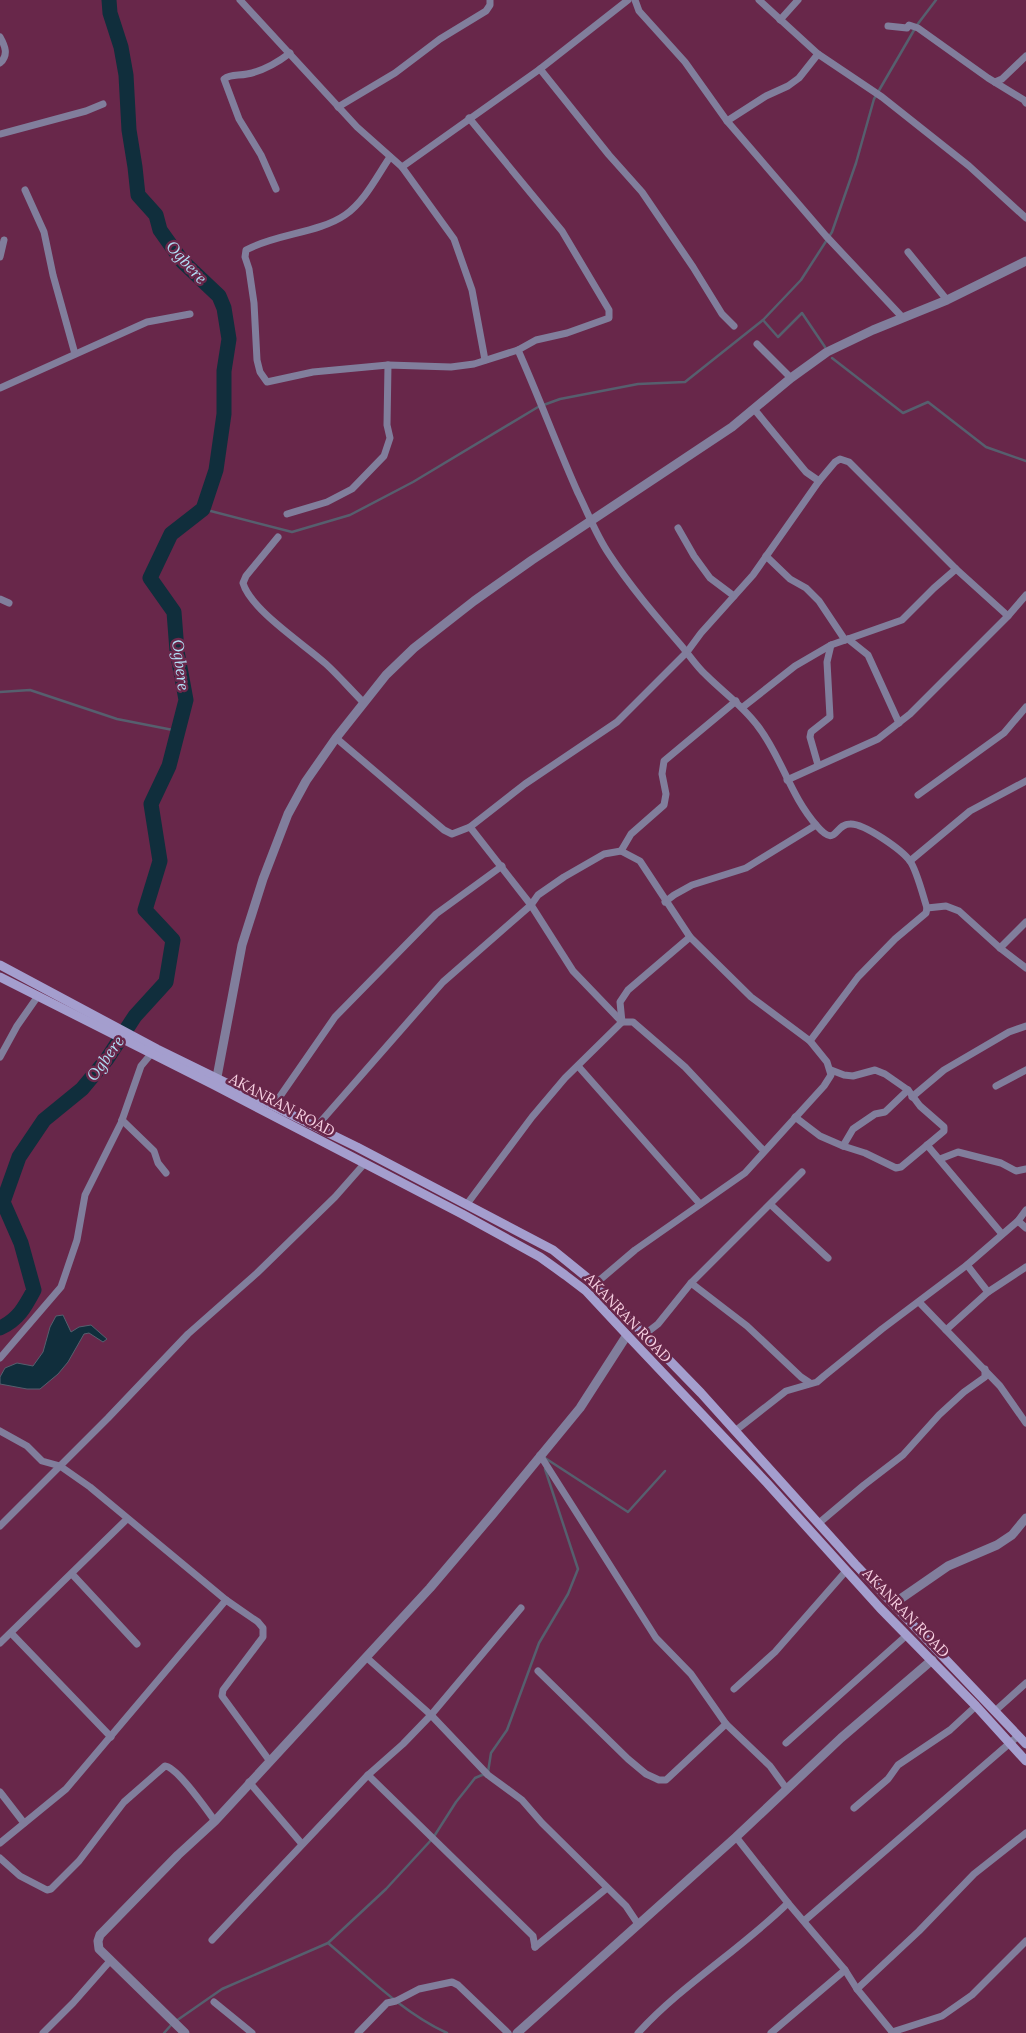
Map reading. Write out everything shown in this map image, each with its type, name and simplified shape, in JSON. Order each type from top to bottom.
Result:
[{"type":"main road","name":"AKANRAN ROAD","points":[[0,965],[112,1028],[274,1105],[553,1250],[595,1284],[645,1334],[893,1604],[1026,1744]]},
{"type":"main road","name":"AKANRAN ROAD","points":[[0,977],[38,996],[112,1028]]},
{"type":"main road","name":"AKANRAN ROAD","points":[[128,1036],[151,1054],[365,1163],[540,1257],[586,1291],[846,1571],[976,1706],[1026,1761]]},
{"type":"main road","points":[[652,1362],[663,1354]]},
{"type":"street","points":[[240,0],[357,127],[402,167],[454,239],[472,290],[485,360]]},
{"type":"street","points":[[338,107],[395,72],[440,39],[486,11],[490,5],[490,0]]},
{"type":"street","points":[[402,167],[540,69],[628,0]]},
{"type":"street","points":[[635,0],[640,12],[685,62],[727,121],[828,238],[903,318]]},
{"type":"street","points":[[759,0],[818,54],[873,93],[882,97],[970,166],[1026,218]]},
{"type":"street","points":[[780,20],[798,0]]},
{"type":"street","points":[[888,26],[918,28],[1026,103]]},
{"type":"street","points":[[0,36],[6,48],[5,58],[0,63]]},
{"type":"street","points":[[276,189],[261,155],[239,119],[224,79],[229,75],[246,75],[263,69],[278,62],[290,53]]},
{"type":"street","points":[[727,121],[799,78],[818,54]]},
{"type":"street","points":[[995,82],[1002,80],[1026,56]]},
{"type":"street","points":[[540,69],[609,155],[642,192],[693,267],[722,314],[734,326]]},
{"type":"street","points":[[0,134],[86,111],[102,104]]},
{"type":"street","points":[[390,157],[363,198],[345,215],[332,222],[255,245],[246,250],[245,257],[250,270],[254,303],[257,360],[260,372],[267,382],[313,372],[388,365],[451,367],[474,364],[518,350],[536,340],[567,333],[608,318],[609,310],[562,231],[469,118]]},
{"type":"street","points":[[25,190],[44,232],[76,354]]},
{"type":"street","points":[[0,257],[4,240]]},
{"type":"street","points":[[908,252],[947,300]]},
{"type":"street","points":[[217,1077],[242,945],[263,879],[288,814],[306,781],[336,738],[386,675],[414,648],[474,601],[732,427],[791,378],[827,352],[947,300],[1026,261]]},
{"type":"street","points":[[0,388],[147,322],[190,314]]},
{"type":"street","points":[[756,344],[791,378]]},
{"type":"street","points":[[518,350],[543,405],[559,450],[591,521],[607,552],[636,593],[705,674],[736,701],[759,727],[787,780],[816,825],[826,835],[837,834],[842,827],[850,824],[858,826],[873,832],[885,840],[910,862],[927,908],[926,913],[896,939],[858,977],[810,1041]]},
{"type":"street","points":[[288,514],[327,502],[352,490],[384,456],[390,438],[387,425],[388,365]]},
{"type":"street","points":[[754,409],[806,472],[819,481]]},
{"type":"street","points":[[336,738],[444,830],[452,834],[470,827],[525,784],[617,722],[686,652],[766,556],[819,481],[835,462],[844,459],[850,462],[956,569],[1008,616]]},
{"type":"street","points":[[678,528],[694,556],[710,578],[734,596]]},
{"type":"street","points":[[278,537],[246,576],[243,583],[245,589],[259,607],[325,664],[364,703]]},
{"type":"street","points":[[766,556],[790,579],[806,588],[819,602],[846,639],[868,655],[899,722]]},
{"type":"street","points":[[743,708],[795,666],[831,645],[902,620],[956,569]]},
{"type":"street","points":[[787,780],[878,739],[934,691],[1008,616],[1026,594]]},
{"type":"street","points":[[0,599],[9,603]]},
{"type":"street","points":[[860,648],[862,634]]},
{"type":"street","points":[[818,765],[810,737],[811,732],[830,717],[827,662],[831,645]]},
{"type":"street","points":[[621,851],[631,834],[664,805],[666,794],[662,774],[664,761],[736,701]]},
{"type":"street","points":[[918,795],[1004,733],[1026,707]]},
{"type":"street","points":[[910,862],[970,811],[1026,781]]},
{"type":"street","points":[[665,902],[692,885],[746,868],[816,825]]},
{"type":"street","points":[[470,827],[531,905],[573,971],[622,1022]]},
{"type":"street","points":[[316,1127],[443,982],[531,905],[538,895],[580,867],[604,854],[621,851],[640,861],[665,902],[690,937],[751,997],[810,1041],[827,1062],[831,1075],[824,1086],[745,1173],[635,1250],[595,1284]]},
{"type":"street","points":[[274,1105],[335,1017],[436,914],[502,866]]},
{"type":"street","points":[[927,908],[946,906],[960,911],[1000,948],[1026,968]]},
{"type":"street","points":[[1000,948],[1026,922]]},
{"type":"street","points":[[622,1022],[620,1002],[628,990],[690,937]]},
{"type":"street","points":[[0,1057],[17,1026],[38,996]]},
{"type":"street","points":[[467,1204],[532,1117],[578,1066],[622,1022],[633,1022],[685,1067],[764,1151]]},
{"type":"street","points":[[843,1146],[853,1129],[875,1114],[885,1112],[944,1070],[1009,1032],[1026,1026]]},
{"type":"street","points":[[0,1358],[61,1287],[77,1240],[86,1195],[122,1120],[141,1066],[151,1054]]},
{"type":"street","points":[[578,1066],[700,1204]]},
{"type":"street","points":[[795,1118],[820,1136],[865,1153],[896,1168],[901,1167],[944,1131],[944,1127],[920,1106],[910,1094],[875,1070],[853,1076],[831,1070]]},
{"type":"street","points":[[996,1086],[1026,1070]]},
{"type":"street","points":[[122,1120],[154,1151],[158,1163],[166,1172]]},
{"type":"street","points":[[927,1145],[1002,1234]]},
{"type":"street","points":[[940,1159],[958,1152],[1001,1162],[1016,1171],[1026,1169]]},
{"type":"street","points":[[0,1526],[188,1334],[257,1273],[335,1197],[365,1163]]},
{"type":"street","points":[[645,1334],[658,1324],[691,1283],[802,1172]]},
{"type":"street","points":[[771,1205],[828,1258]]},
{"type":"street","points":[[735,1431],[786,1391],[824,1376],[967,1265],[1018,1221],[1026,1210]]},
{"type":"street","points":[[1018,1221],[1026,1228]]},
{"type":"street","points":[[967,1265],[988,1292]]},
{"type":"street","points":[[946,1330],[988,1292],[1026,1267]]},
{"type":"street","points":[[691,1283],[747,1326],[801,1377],[810,1383]]},
{"type":"street","points":[[919,1302],[1000,1386],[1026,1424]]},
{"type":"street","points":[[185,2033],[99,1950],[98,1941],[100,1936],[178,1855],[215,1821],[269,1760],[430,1588],[580,1408],[627,1335]]},
{"type":"street","points":[[820,1523],[864,1485],[903,1455],[939,1415],[964,1392],[985,1377],[985,1369]]},
{"type":"street","points":[[0,1431],[27,1446],[42,1461],[60,1466],[90,1487],[226,1600],[258,1622],[263,1628],[262,1637],[227,1684],[222,1696],[269,1760]]},
{"type":"street","points":[[540,1455],[656,1638],[691,1674],[726,1724],[770,1766],[786,1788]]},
{"type":"street","points":[[893,1604],[948,1566],[997,1545],[1012,1535],[1026,1518]]},
{"type":"street","points":[[0,1643],[127,1519]]},
{"type":"street","points":[[734,1689],[775,1652],[846,1571]]},
{"type":"street","points":[[72,1574],[136,1644]]},
{"type":"street","points":[[0,1843],[66,1789],[226,1600]]},
{"type":"street","points":[[212,1940],[368,1774],[403,1744],[431,1715],[521,1608]]},
{"type":"street","points":[[11,1633],[110,1737]]},
{"type":"street","points":[[786,1743],[907,1635]]},
{"type":"street","points":[[366,1657],[431,1715],[488,1775],[522,1800],[542,1823],[626,1906],[638,1924]]},
{"type":"street","points":[[517,2033],[736,1837],[841,1738],[932,1660]]},
{"type":"street","points":[[538,1671],[628,1759],[646,1774],[659,1780],[666,1780],[726,1724]]},
{"type":"street","points":[[995,1711],[1026,1683]]},
{"type":"street","points":[[854,1808],[888,1779],[898,1765],[950,1730],[976,1706]]},
{"type":"street","points":[[804,1922],[1018,1736]]},
{"type":"street","points":[[0,1858],[20,1876],[47,1890],[51,1889],[79,1861],[124,1802],[165,1766],[170,1767],[184,1782],[215,1821]]},
{"type":"street","points":[[368,1774],[533,1936],[534,1948],[607,1888]]},
{"type":"street","points":[[249,1782],[302,1844]]},
{"type":"street","points":[[0,1792],[24,1823]]},
{"type":"street","points":[[857,1989],[919,1931],[974,1874],[1026,1833]]},
{"type":"street","points":[[736,1837],[788,1903],[845,1970],[857,1989],[892,2032],[942,2016],[972,1996],[1026,1941]]},
{"type":"street","points":[[638,2033],[701,1976],[788,1903]]},
{"type":"street","points":[[43,2033],[73,2003],[110,1961]]},
{"type":"street","points":[[772,2033],[845,1970]]},
{"type":"street","points":[[358,2033],[387,2003],[396,2002],[419,1989],[452,1982],[458,1985],[508,2033]]},
{"type":"street","points":[[214,2002],[252,2033]]},
{"type":"water","points":[[63,1315],[71,1332],[79,1327],[91,1325],[107,1339],[103,1342],[89,1333],[84,1334],[68,1362],[58,1374],[40,1389],[27,1389],[0,1384],[0,1377],[5,1368],[17,1363],[33,1366],[43,1352],[50,1327],[56,1316]]},
{"type":"waterway","name":"Ogbere","points":[[0,1328],[16,1317],[34,1290],[21,1243],[3,1202],[19,1157],[44,1120],[82,1089],[107,1059],[135,1016],[166,982],[173,940],[145,910],[160,861],[151,804],[169,766],[186,700],[177,651],[174,612],[150,578],[171,534],[203,509],[216,470],[224,414],[224,371],[229,339],[224,308],[219,296],[182,261],[160,230],[156,215],[138,195],[129,130],[126,75],[121,47],[110,13],[109,0]]},
{"type":"waterway","points":[[203,509],[292,532],[350,515],[413,482],[538,407],[560,399],[638,384],[685,382],[763,320],[801,280],[832,232],[856,163],[874,99],[917,25],[936,0]]},
{"type":"waterway","points":[[763,320],[778,337],[802,313],[825,347]]},
{"type":"waterway","points":[[832,358],[903,413],[928,402],[986,447],[1026,461]]},
{"type":"waterway","points":[[0,692],[30,690],[117,719],[178,731]]},
{"type":"waterway","points":[[545,1458],[628,1512],[665,1471]]},
{"type":"waterway","points":[[488,1772],[491,1753],[507,1730],[539,1643],[568,1594],[578,1569],[545,1469]]},
{"type":"waterway","points":[[176,2021],[222,1989],[328,1943],[386,1889],[433,1838],[456,1802],[475,1778],[486,1775]]},
{"type":"waterway","points":[[328,1943],[400,2004],[447,2033]]},
{"type":"waterway","points":[[164,2033],[172,2024]]}]
